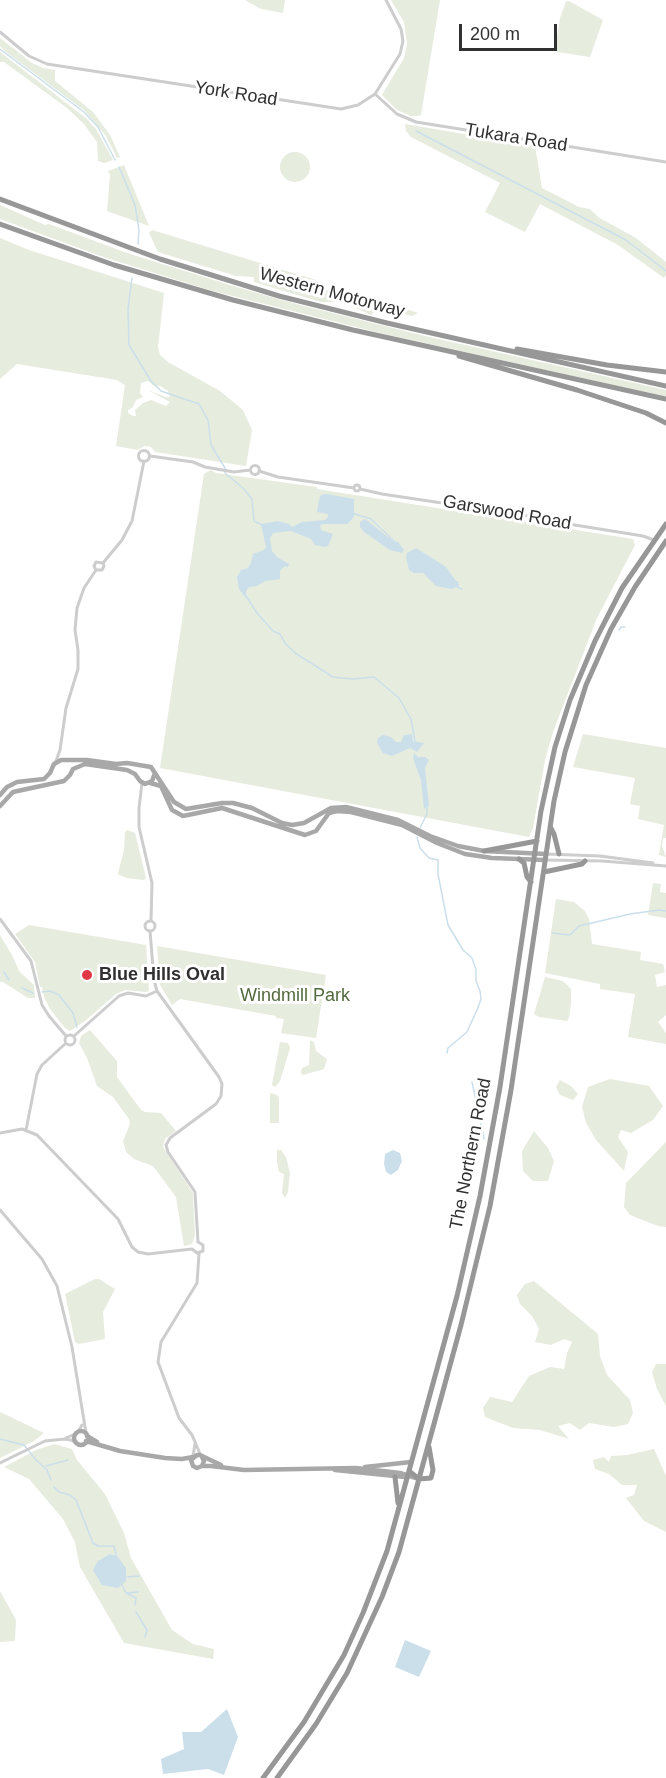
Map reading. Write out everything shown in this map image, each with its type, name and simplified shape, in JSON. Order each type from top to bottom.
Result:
[{"type":"highway","name":"Western Motorway","points":[[0,199],[101,238],[237,284],[358,317],[666,386]]},
{"type":"highway","name":"Western Motorway","points":[[0,224],[114,265],[214,295],[298,317],[666,399]]},
{"type":"highway","points":[[503,349],[512,348],[666,372]]},
{"type":"highway","points":[[453,352],[461,357],[577,390],[665,421]]},
{"type":"highway","name":"The Northern Road","points":[[263,1778],[304,1722],[347,1648],[383,1562],[454,1306],[480,1196],[494,1124],[537,840],[553,755],[578,680],[615,602],[666,524]]},
{"type":"highway","name":"The Northern Road","points":[[278,1778],[316,1724],[358,1651],[394,1567],[476,1270],[492,1198],[510,1099],[546,856],[565,752],[586,685],[620,614],[647,568],[666,542]]},
{"type":"highway","points":[[551,828],[555,834],[559,854]]},
{"type":"highway","points":[[484,851],[537,840]]},
{"type":"highway","points":[[519,859],[524,863],[527,877],[531,882]]},
{"type":"highway","points":[[544,872],[582,864],[585,861]]},
{"type":"highway","points":[[408,1474],[428,1480],[433,1475],[432,1455],[428,1446]]},
{"type":"highway","points":[[395,1477],[399,1508]]},
{"type":"main road","points":[[67,760],[73,769]]},
{"type":"main road","points":[[0,795],[14,783],[24,780],[42,780],[50,773],[55,763],[67,760],[87,760],[151,767],[174,802],[182,808],[191,809],[233,803],[252,808],[272,822],[307,835],[317,830],[328,814],[338,811],[414,829]]},
{"type":"main road","points":[[0,806],[16,791],[66,780],[73,769],[85,764],[129,770],[142,783],[160,786],[171,808],[180,815],[188,816],[221,808],[288,825],[302,824],[328,809],[342,807],[392,818],[465,854],[519,859],[535,856]]},
{"type":"main road","points":[[137,776],[143,766]]},
{"type":"main road","points":[[50,773],[57,781]]},
{"type":"main road","points":[[150,783],[154,780],[155,773]]},
{"type":"main road","points":[[424,834],[458,846],[484,851],[546,856]]},
{"type":"main road","points":[[86,1437],[80,1444],[75,1441],[77,1433],[86,1437],[108,1449],[170,1458],[197,1468],[211,1466],[233,1470],[330,1470],[411,1462]]},
{"type":"main road","points":[[192,1465],[193,1457]]},
{"type":"main road","points":[[170,1458],[202,1457],[233,1470]]},
{"type":"main road","points":[[202,1457],[204,1463],[202,1466]]},
{"type":"main road","points":[[356,1468],[408,1474]]},
{"type":"main road","points":[[330,1470],[395,1477],[408,1474]]},
{"type":"street","points":[[375,94],[398,59],[402,46],[400,25],[386,0]]},
{"type":"street","name":"York Road","points":[[0,32],[29,56],[50,64],[333,109],[356,106],[375,94]]},
{"type":"street","name":"Tukara Road","points":[[375,94],[397,114],[416,122],[666,162]]},
{"type":"street","points":[[144,461],[139,458],[141,452],[147,451],[150,456],[193,462],[217,469],[234,472],[250,470],[255,465],[259,471],[255,475],[250,470]]},
{"type":"street","points":[[144,461],[150,456]]},
{"type":"street","points":[[96,570],[102,570],[103,562],[120,542],[130,524],[136,509],[144,461]]},
{"type":"street","name":"Garswood Road","points":[[259,471],[278,477],[354,488],[356,491],[360,489],[542,518],[643,536],[654,540]]},
{"type":"street","points":[[55,763],[60,750],[66,708],[78,667],[75,630],[77,608],[84,588],[96,570],[94,566],[96,562],[103,562]]},
{"type":"street","points":[[60,750],[61,755],[67,760]]},
{"type":"street","points":[[142,783],[139,827],[152,887],[151,921],[155,926],[150,931]]},
{"type":"street","points":[[546,856],[559,854],[620,858],[651,862],[657,865]]},
{"type":"street","points":[[546,856],[666,866]]},
{"type":"street","points":[[0,919],[31,961],[42,1005],[66,1036],[66,1043]]},
{"type":"street","points":[[151,921],[145,926],[150,931],[154,981],[157,991],[222,1084],[221,1096],[216,1104],[170,1138],[166,1145],[168,1152],[195,1192],[198,1242]]},
{"type":"street","points":[[66,1036],[74,1036],[121,995],[128,993],[146,996],[157,991]]},
{"type":"street","points":[[26,1130],[37,1074],[42,1065],[66,1043],[74,1043],[74,1036]]},
{"type":"street","points":[[0,1133],[14,1129],[26,1130],[37,1135],[116,1217],[136,1251],[148,1254],[192,1248],[198,1242]]},
{"type":"street","points":[[0,1210],[42,1258],[57,1286],[72,1347],[86,1437]]},
{"type":"street","points":[[198,1242],[204,1248],[199,1254],[197,1283],[161,1342],[158,1362],[179,1418],[192,1435],[202,1457]]},
{"type":"street","points":[[192,1248],[199,1254]]},
{"type":"street","points":[[65,1439],[77,1433],[83,1423]]},
{"type":"street","points":[[0,1463],[45,1441],[65,1439],[75,1441]]},
{"type":"street","points":[[193,1457],[195,1443]]},
{"type":"green space","points":[[245,0],[285,0],[283,13],[261,9]]},
{"type":"green space","points":[[391,0],[440,0],[421,115],[417,116],[397,110],[382,95],[404,58],[407,44],[404,22]]},
{"type":"green space","points":[[566,1],[603,20],[590,57],[557,52],[555,49],[560,18]]},
{"type":"green space","points":[[0,38],[32,63],[55,70],[55,81],[93,112],[110,135],[120,157],[117,158],[106,136],[85,111],[6,52],[0,46]]},
{"type":"green space","points":[[0,52],[87,119],[96,129],[113,160],[104,163],[98,161],[97,142],[84,124],[67,108],[4,62],[0,62]]},
{"type":"green space","points":[[405,124],[535,146],[542,188],[579,207],[590,209],[598,217],[636,238],[666,262],[666,275],[664,278],[618,245],[540,204],[525,232],[485,212],[500,183],[411,137],[406,131]]},
{"type":"green space","points":[[295,152],[301,153],[309,161],[309,173],[301,181],[295,182],[289,181],[281,173],[280,167],[281,161],[289,153]]},
{"type":"green space","points":[[124,165],[149,226],[107,211],[110,175],[108,171]]},
{"type":"green space","points":[[0,205],[45,225],[49,224],[127,253],[233,286],[425,336],[666,390],[666,397],[376,332],[213,291],[106,258],[0,219]]},
{"type":"green space","points":[[152,230],[316,280],[317,287],[326,291],[333,286],[418,313],[412,316],[384,309],[376,310],[371,315],[343,302],[321,302],[254,282],[254,277],[236,276],[158,252],[149,233]]},
{"type":"green space","points":[[0,238],[29,250],[164,293],[158,347],[160,355],[168,362],[220,391],[243,410],[252,430],[246,466],[155,452],[151,447],[144,446],[138,450],[116,446],[125,385],[117,380],[17,364],[0,379]],"holes":[[[148,381],[154,386],[160,386],[168,391],[170,397],[148,390],[170,402],[166,406],[151,400],[135,410],[136,416],[128,413],[136,400],[143,397],[140,393],[141,383]]]},
{"type":"green space","points":[[211,470],[216,473],[317,487],[317,489],[633,539],[635,545],[597,618],[553,732],[545,760],[533,828],[529,837],[160,768],[204,474]]},
{"type":"green space","points":[[583,734],[666,748],[666,838],[663,838],[662,846],[666,857],[659,855],[664,825],[638,819],[640,806],[630,804],[635,778],[573,767]]},
{"type":"green space","points":[[127,830],[135,833],[146,878],[144,880],[127,878],[118,873]]},
{"type":"green space","points":[[653,883],[661,884],[660,892],[666,893],[666,918],[648,915]]},
{"type":"green space","points":[[556,899],[574,902],[585,911],[589,919],[592,944],[641,952],[640,960],[663,964],[665,972],[655,975],[657,987],[666,985],[666,1015],[658,1022],[666,1033],[666,1044],[628,1037],[635,994],[600,989],[600,984],[545,973]]},
{"type":"green space","points":[[29,925],[146,945],[149,991],[125,990],[116,994],[70,1031],[50,1009],[42,987],[40,987],[35,962],[15,934]]},
{"type":"green space","points":[[0,935],[19,971],[34,985],[35,998],[28,998],[0,982]]},
{"type":"green space","name":"Windmill Park","points":[[157,946],[326,975],[316,1038],[281,1033],[284,1019],[276,1018],[276,1016],[180,999],[172,1005],[160,985]]},
{"type":"green space","points":[[545,977],[563,981],[571,989],[571,1004],[567,1021],[539,1017],[534,1014]]},
{"type":"green space","points":[[90,1030],[117,1061],[117,1077],[141,1110],[161,1113],[176,1131],[165,1139],[163,1147],[193,1193],[195,1235],[192,1244],[184,1246],[176,1197],[153,1166],[134,1159],[126,1152],[123,1141],[130,1124],[129,1119],[113,1097],[97,1086],[79,1043],[81,1036]]},
{"type":"green space","points":[[310,1040],[314,1042],[316,1051],[327,1059],[324,1069],[303,1075],[302,1068],[309,1065]]},
{"type":"green space","points":[[280,1042],[288,1043],[290,1048],[280,1081],[275,1087],[272,1085]]},
{"type":"green space","points":[[610,1079],[649,1086],[663,1106],[653,1120],[631,1133],[621,1130],[618,1137],[628,1152],[624,1171],[596,1140],[586,1123],[582,1107],[588,1087]]},
{"type":"green space","points":[[560,1080],[571,1086],[578,1094],[573,1100],[560,1095],[556,1087]]},
{"type":"green space","points":[[270,1093],[279,1098],[279,1123],[270,1123]]},
{"type":"green space","points":[[534,1131],[548,1148],[554,1161],[548,1181],[533,1181],[523,1171],[522,1151]]},
{"type":"green space","points":[[666,1142],[666,1227],[630,1215],[624,1207],[626,1183]]},
{"type":"green space","points":[[277,1150],[281,1150],[286,1157],[290,1173],[285,1198],[282,1193],[284,1174],[279,1172]]},
{"type":"green space","points":[[95,1279],[115,1289],[103,1312],[105,1339],[78,1344],[75,1342],[65,1294]]},
{"type":"green space","points":[[534,1281],[598,1334],[600,1356],[607,1375],[630,1400],[633,1413],[628,1424],[614,1427],[589,1423],[580,1430],[570,1423],[558,1426],[569,1439],[540,1430],[513,1428],[485,1417],[483,1408],[490,1397],[512,1402],[529,1376],[550,1367],[564,1369],[572,1342],[564,1339],[551,1345],[535,1342],[539,1329],[532,1316],[520,1304],[517,1295],[525,1284]]},
{"type":"green space","points":[[656,1364],[666,1364],[666,1406],[657,1389],[652,1372]]},
{"type":"green space","points":[[0,1412],[44,1433],[34,1441],[0,1458]]},
{"type":"green space","points":[[54,1444],[72,1449],[77,1460],[105,1494],[124,1533],[131,1558],[172,1630],[193,1644],[214,1649],[213,1659],[124,1643],[80,1567],[75,1542],[63,1519],[29,1479],[4,1467],[36,1450]]},
{"type":"green space","points":[[654,1449],[666,1476],[666,1532],[644,1521],[626,1498],[634,1495],[637,1485],[622,1485],[609,1474],[595,1469],[593,1460],[604,1457],[609,1462],[611,1456]]},
{"type":"green space","points":[[0,1591],[16,1620],[14,1641],[0,1642]]},
{"type":"water","points":[[321,495],[354,499],[354,517],[347,524],[320,525],[321,530],[333,534],[328,546],[325,547],[315,545],[311,539],[291,531],[273,533],[270,538],[272,551],[289,564],[288,567],[285,566],[280,571],[280,579],[265,581],[257,586],[249,587],[246,591],[246,598],[239,589],[237,577],[241,570],[248,568],[253,554],[266,547],[261,524],[278,521],[292,527],[302,522],[325,520],[328,514],[317,512]]},
{"type":"water","points":[[365,519],[393,541],[398,542],[404,550],[402,553],[390,550],[364,532],[360,527],[360,522]]},
{"type":"water","points":[[416,548],[446,567],[458,581],[459,586],[452,589],[436,586],[423,573],[414,573],[409,570],[407,553]]},
{"type":"water","points":[[412,734],[413,741],[424,743],[417,752],[410,748],[392,756],[383,753],[377,743],[378,738],[383,735],[391,737],[396,742],[401,742],[404,735]]},
{"type":"water","points":[[414,753],[418,757],[425,757],[429,760],[425,768],[429,806],[424,809],[421,780],[413,758]]},
{"type":"water","points":[[393,1150],[400,1153],[402,1161],[398,1170],[391,1175],[386,1172],[384,1164],[385,1154]]},
{"type":"water","points":[[110,1554],[117,1556],[126,1568],[126,1581],[118,1588],[102,1585],[93,1570],[98,1561]]},
{"type":"water","points":[[405,1640],[431,1651],[419,1677],[395,1667]]},
{"type":"water","points":[[227,1709],[238,1737],[224,1775],[208,1769],[163,1774],[161,1759],[184,1749],[182,1732],[201,1732]]},
{"type":"waterway","points":[[0,49],[84,112],[98,127],[115,160]]},
{"type":"waterway","points":[[416,131],[626,240],[666,271]]},
{"type":"waterway","points":[[119,167],[135,205],[139,230],[138,244]]},
{"type":"waterway","points":[[132,278],[128,308],[129,345],[151,381],[161,391],[199,404],[208,420],[211,445],[225,468],[225,473],[252,499],[254,521],[262,525]]},
{"type":"waterway","points":[[352,513],[371,519],[394,541]]},
{"type":"waterway","points":[[457,587],[462,589]]},
{"type":"waterway","points":[[246,596],[257,613],[273,631],[280,634],[295,653],[333,677],[352,679],[374,677],[399,698],[411,719],[415,741]]},
{"type":"waterway","points":[[619,630],[625,627]]},
{"type":"waterway","points":[[420,828],[427,814],[427,807]]},
{"type":"waterway","points":[[417,837],[420,848],[429,858],[438,860],[438,874],[448,925],[463,950],[472,958],[480,991],[481,999],[467,1032],[448,1048],[447,1053]]},
{"type":"waterway","points":[[552,933],[570,935],[579,926],[630,914],[666,911]]},
{"type":"waterway","points":[[4,972],[9,980]]},
{"type":"waterway","points":[[22,988],[33,993]]},
{"type":"waterway","points":[[42,992],[50,991],[59,995],[73,1013],[77,1027]]},
{"type":"waterway","points":[[472,1082],[484,1139]]},
{"type":"waterway","points":[[0,1439],[24,1445],[47,1470],[51,1480]]},
{"type":"waterway","points":[[46,1466],[68,1460]]},
{"type":"waterway","points":[[54,1487],[76,1500],[93,1543],[98,1546],[114,1546],[116,1555]]},
{"type":"waterway","points":[[127,1577],[139,1576]]},
{"type":"waterway","points":[[122,1585],[126,1593],[136,1598],[135,1605]]},
{"type":"waterway","points":[[127,1593],[138,1592]]},
{"type":"waterway","points":[[136,1612],[147,1630],[145,1637]]},
{"type":"place","name":"Blue Hills Oval","points":[[87,975]]}]
